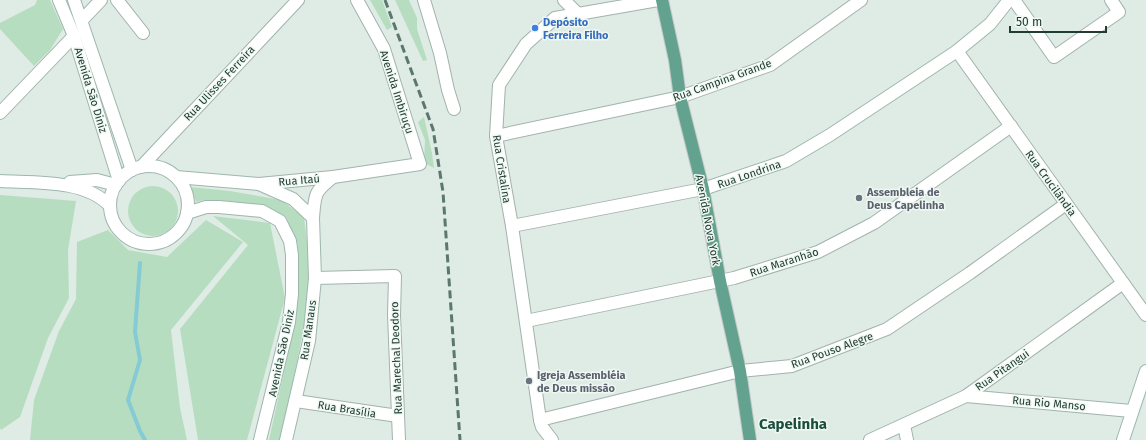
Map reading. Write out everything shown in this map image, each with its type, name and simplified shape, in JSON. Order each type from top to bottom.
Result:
[{"type":"main road","name":"Avenida Nova York","points":[[662,0],[675,60],[680,98],[703,189],[720,281],[740,371],[747,438]]},
{"type":"street","name":"Avenida São Diniz","points":[[58,0],[74,36],[117,183]]},
{"type":"street","name":"Avenida São Diniz","points":[[74,0],[136,168]]},
{"type":"street","points":[[82,20],[101,0]]},
{"type":"street","points":[[116,0],[143,32]]},
{"type":"street","name":"Rua Ulisses Ferreira","points":[[136,168],[298,0]]},
{"type":"street","name":"Avenida Imbiruçu","points":[[357,0],[384,49],[420,164]]},
{"type":"street","points":[[424,0],[440,53],[448,90],[454,109]]},
{"type":"street","points":[[564,0],[579,14]]},
{"type":"street","name":"Rua Cristalina","points":[[540,440],[541,424],[512,226],[496,136],[500,85],[526,44],[555,18],[658,0]]},
{"type":"street","name":"Rua Campina Grande","points":[[496,136],[680,98],[770,65],[861,0]]},
{"type":"street","name":"Rua Londrina","points":[[512,226],[703,189],[786,161],[957,51],[990,24],[1009,0]]},
{"type":"street","points":[[1014,0],[1054,57],[1119,12],[1111,0]]},
{"type":"street","points":[[0,113],[74,36]]},
{"type":"street","name":"Rua Crucilândia","points":[[957,51],[1146,315]]},
{"type":"street","name":"Rua Maranhão","points":[[526,321],[720,281],[818,252],[874,223],[1011,126]]},
{"type":"street","name":"Rua Itaú","points":[[176,177],[259,184],[333,177],[420,164]]},
{"type":"street","points":[[153,166],[166,170],[176,177],[182,184],[188,203],[187,213],[182,224],[174,234],[164,241],[152,244],[139,243],[118,229],[112,218],[110,206],[111,197],[122,176],[136,168],[153,166]]},
{"type":"street","name":"Rua Manaus","points":[[286,440],[309,341],[315,278],[313,218],[316,194],[333,177]]},
{"type":"street","points":[[53,184],[97,180],[117,183]]},
{"type":"street","points":[[0,181],[53,184],[80,188],[95,193],[110,206]]},
{"type":"street","points":[[259,184],[293,199],[313,218]]},
{"type":"street","name":"Rua Pouso Alegre","points":[[541,424],[740,371],[792,366],[887,329],[970,273],[1066,204]]},
{"type":"street","name":"Avenida São Diniz","points":[[187,213],[206,207],[262,211],[280,221],[290,241],[292,255],[292,294],[289,322],[260,440]]},
{"type":"street","name":"Rua Marechal Deodoro","points":[[315,278],[395,276],[394,315],[399,440]]},
{"type":"street","name":"Rua Pitangui","points":[[870,440],[966,396],[1123,283]]},
{"type":"street","points":[[1123,440],[1146,371]]},
{"type":"street","name":"Rua Rio Manso","points":[[966,396],[1132,411]]},
{"type":"street","name":"Rua Brasília","points":[[296,401],[398,416]]},
{"type":"street","points":[[541,424],[552,440]]},
{"type":"street","points":[[904,425],[907,440]]},
{"type":"green space","points":[[37,0],[50,0],[63,29],[50,50],[34,66],[0,29],[0,23],[35,5]]},
{"type":"green space","points":[[370,0],[382,0],[392,27],[387,30]]},
{"type":"green space","points":[[395,0],[409,0],[417,18],[417,29],[427,60],[423,61]]},
{"type":"green space","points":[[424,117],[434,168],[424,163],[425,140],[418,122]]},
{"type":"green space","points":[[153,186],[163,188],[171,193],[176,201],[178,211],[176,221],[171,229],[163,234],[153,236],[143,234],[135,229],[130,221],[128,211],[130,201],[135,193],[143,188]]},
{"type":"green space","points":[[190,187],[230,191],[281,200],[304,217],[309,259],[308,306],[287,412],[279,440],[269,440],[294,326],[298,245],[286,217],[258,205],[204,200],[196,202]]},
{"type":"green space","points":[[0,195],[76,201],[68,250],[69,298],[48,338],[20,417],[1,430],[0,428]]},
{"type":"green space","points":[[213,216],[270,223],[285,298],[247,440],[198,440],[180,329],[248,245]]},
{"type":"green space","points":[[206,220],[243,242],[171,330],[180,408],[187,440],[30,440],[34,400],[59,331],[76,299],[77,242],[108,230],[128,250],[167,257]]},
{"type":"waterway","points":[[140,263],[135,332],[140,360],[128,400],[145,440]]},
{"type":"railway","points":[[385,0],[433,129],[443,192],[460,440]]},
{"type":"place","name":"Depósito Ferreira Filho","points":[[535,28]]},
{"type":"place","name":"Assembleia de Deus Capelinha","points":[[859,198]]},
{"type":"place","name":"Igreja Assembléia de Deus missão","points":[[529,381]]},
{"type":"district","name":"Capelinha","points":[[793,424]]}]
